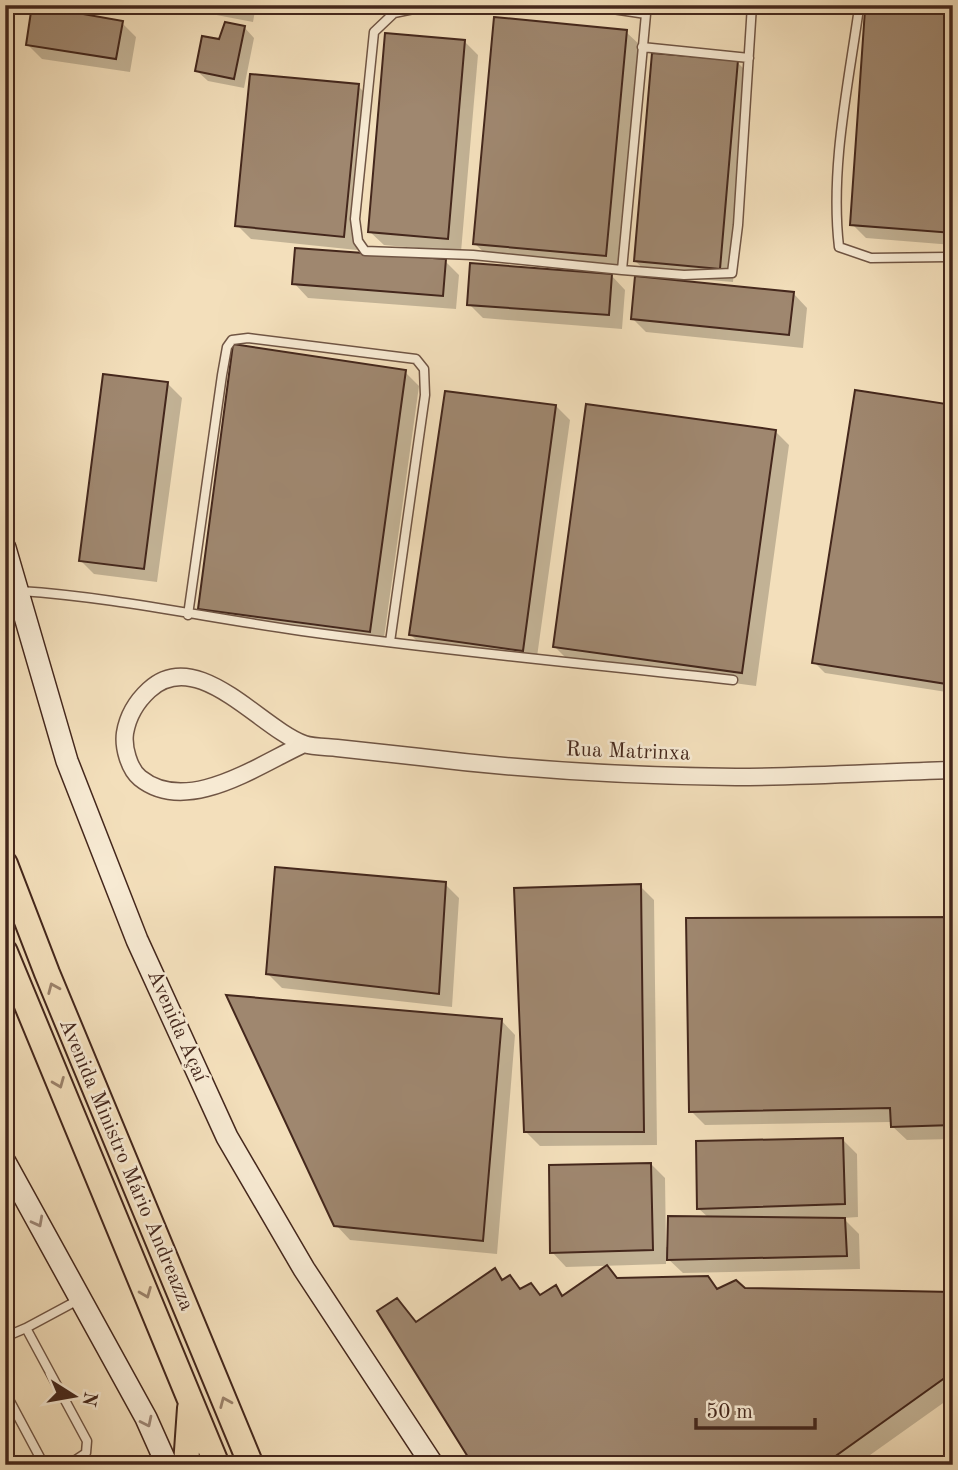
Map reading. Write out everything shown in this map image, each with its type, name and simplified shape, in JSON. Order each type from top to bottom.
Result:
[{"type":"main road","name":"Avenida Ministro Mário Andreazza","points":[[5,864],[47,973],[251,1465]]},
{"type":"main road","name":"Avenida Ministro Mário Andreazza","points":[[5,952],[217,1465]]},
{"type":"main road","points":[[186,1465],[190,1401]]},
{"type":"street","name":"Avenida Açaí","points":[[5,548],[66,761],[137,940],[227,1137],[304,1269],[433,1465]]},
{"type":"street","name":"Rua Matrinxa","points":[[304,744],[208,788],[184,793],[151,787],[135,774],[128,758],[125,735],[131,710],[144,695],[158,681],[178,676],[202,680],[304,744],[519,769],[598,773],[737,776],[953,770]]},
{"type":"street","points":[[5,1162],[146,1418],[167,1465]]},
{"type":"lane","points":[[433,5],[394,13],[374,32],[355,219],[358,241],[365,251],[473,255],[684,275],[732,272],[738,225],[752,5]]},
{"type":"lane","points":[[586,5],[646,10],[622,270]]},
{"type":"lane","points":[[862,5],[859,8],[843,118],[837,224],[839,247],[871,258],[947,257]]},
{"type":"lane","points":[[642,47],[749,58]]},
{"type":"lane","points":[[188,615],[222,375],[227,347],[232,340],[248,338],[416,359],[424,369],[425,395],[390,642]]},
{"type":"lane","points":[[17,591],[74,595],[188,615],[390,642],[733,680]]},
{"type":"lane","points":[[5,1337],[80,1299]]},
{"type":"lane","points":[[26,1328],[86,1441],[86,1453],[68,1465]]},
{"type":"lane","points":[[5,1392],[44,1465]]},
{"type":"building","points":[[32,5],[123,21],[116,59],[26,45]]},
{"type":"building","points":[[865,10],[953,13],[953,233],[850,225]]},
{"type":"building","points":[[494,17],[627,30],[606,256],[473,244]]},
{"type":"building","points":[[225,22],[245,26],[234,79],[195,71],[202,36],[219,39]]},
{"type":"building","points":[[385,33],[465,40],[448,239],[368,232]]},
{"type":"building","points":[[652,53],[738,60],[720,269],[634,261]]},
{"type":"building","points":[[250,74],[359,84],[344,237],[235,226]]},
{"type":"building","points":[[295,248],[446,259],[443,296],[292,284]]},
{"type":"building","points":[[470,263],[612,274],[609,315],[467,305]]},
{"type":"building","points":[[635,276],[794,292],[789,335],[631,319]]},
{"type":"building","points":[[233,344],[406,370],[370,632],[198,609]]},
{"type":"building","points":[[103,374],[168,382],[144,569],[79,561]]},
{"type":"building","points":[[855,390],[953,405],[953,685],[812,663]]},
{"type":"building","points":[[445,391],[556,405],[523,651],[409,635]]},
{"type":"building","points":[[586,404],[776,430],[742,673],[553,647]]},
{"type":"building","points":[[275,867],[446,882],[439,994],[266,974]]},
{"type":"building","points":[[641,884],[644,1132],[524,1132],[514,888]]},
{"type":"building","points":[[953,917],[953,1125],[891,1127],[890,1108],[689,1112],[686,918]]},
{"type":"building","points":[[226,995],[502,1019],[483,1241],[334,1226]]},
{"type":"building","points":[[843,1138],[845,1204],[697,1209],[696,1141]]},
{"type":"building","points":[[651,1163],[653,1250],[550,1253],[549,1165]]},
{"type":"building","points":[[668,1216],[845,1218],[847,1256],[667,1260]]},
{"type":"building","points":[[607,1265],[617,1278],[708,1276],[717,1289],[736,1280],[745,1288],[953,1292],[953,1372],[823,1465],[473,1465],[377,1311],[397,1298],[416,1322],[495,1268],[502,1280],[510,1275],[520,1289],[531,1283],[540,1295],[556,1285],[562,1296]]}]
